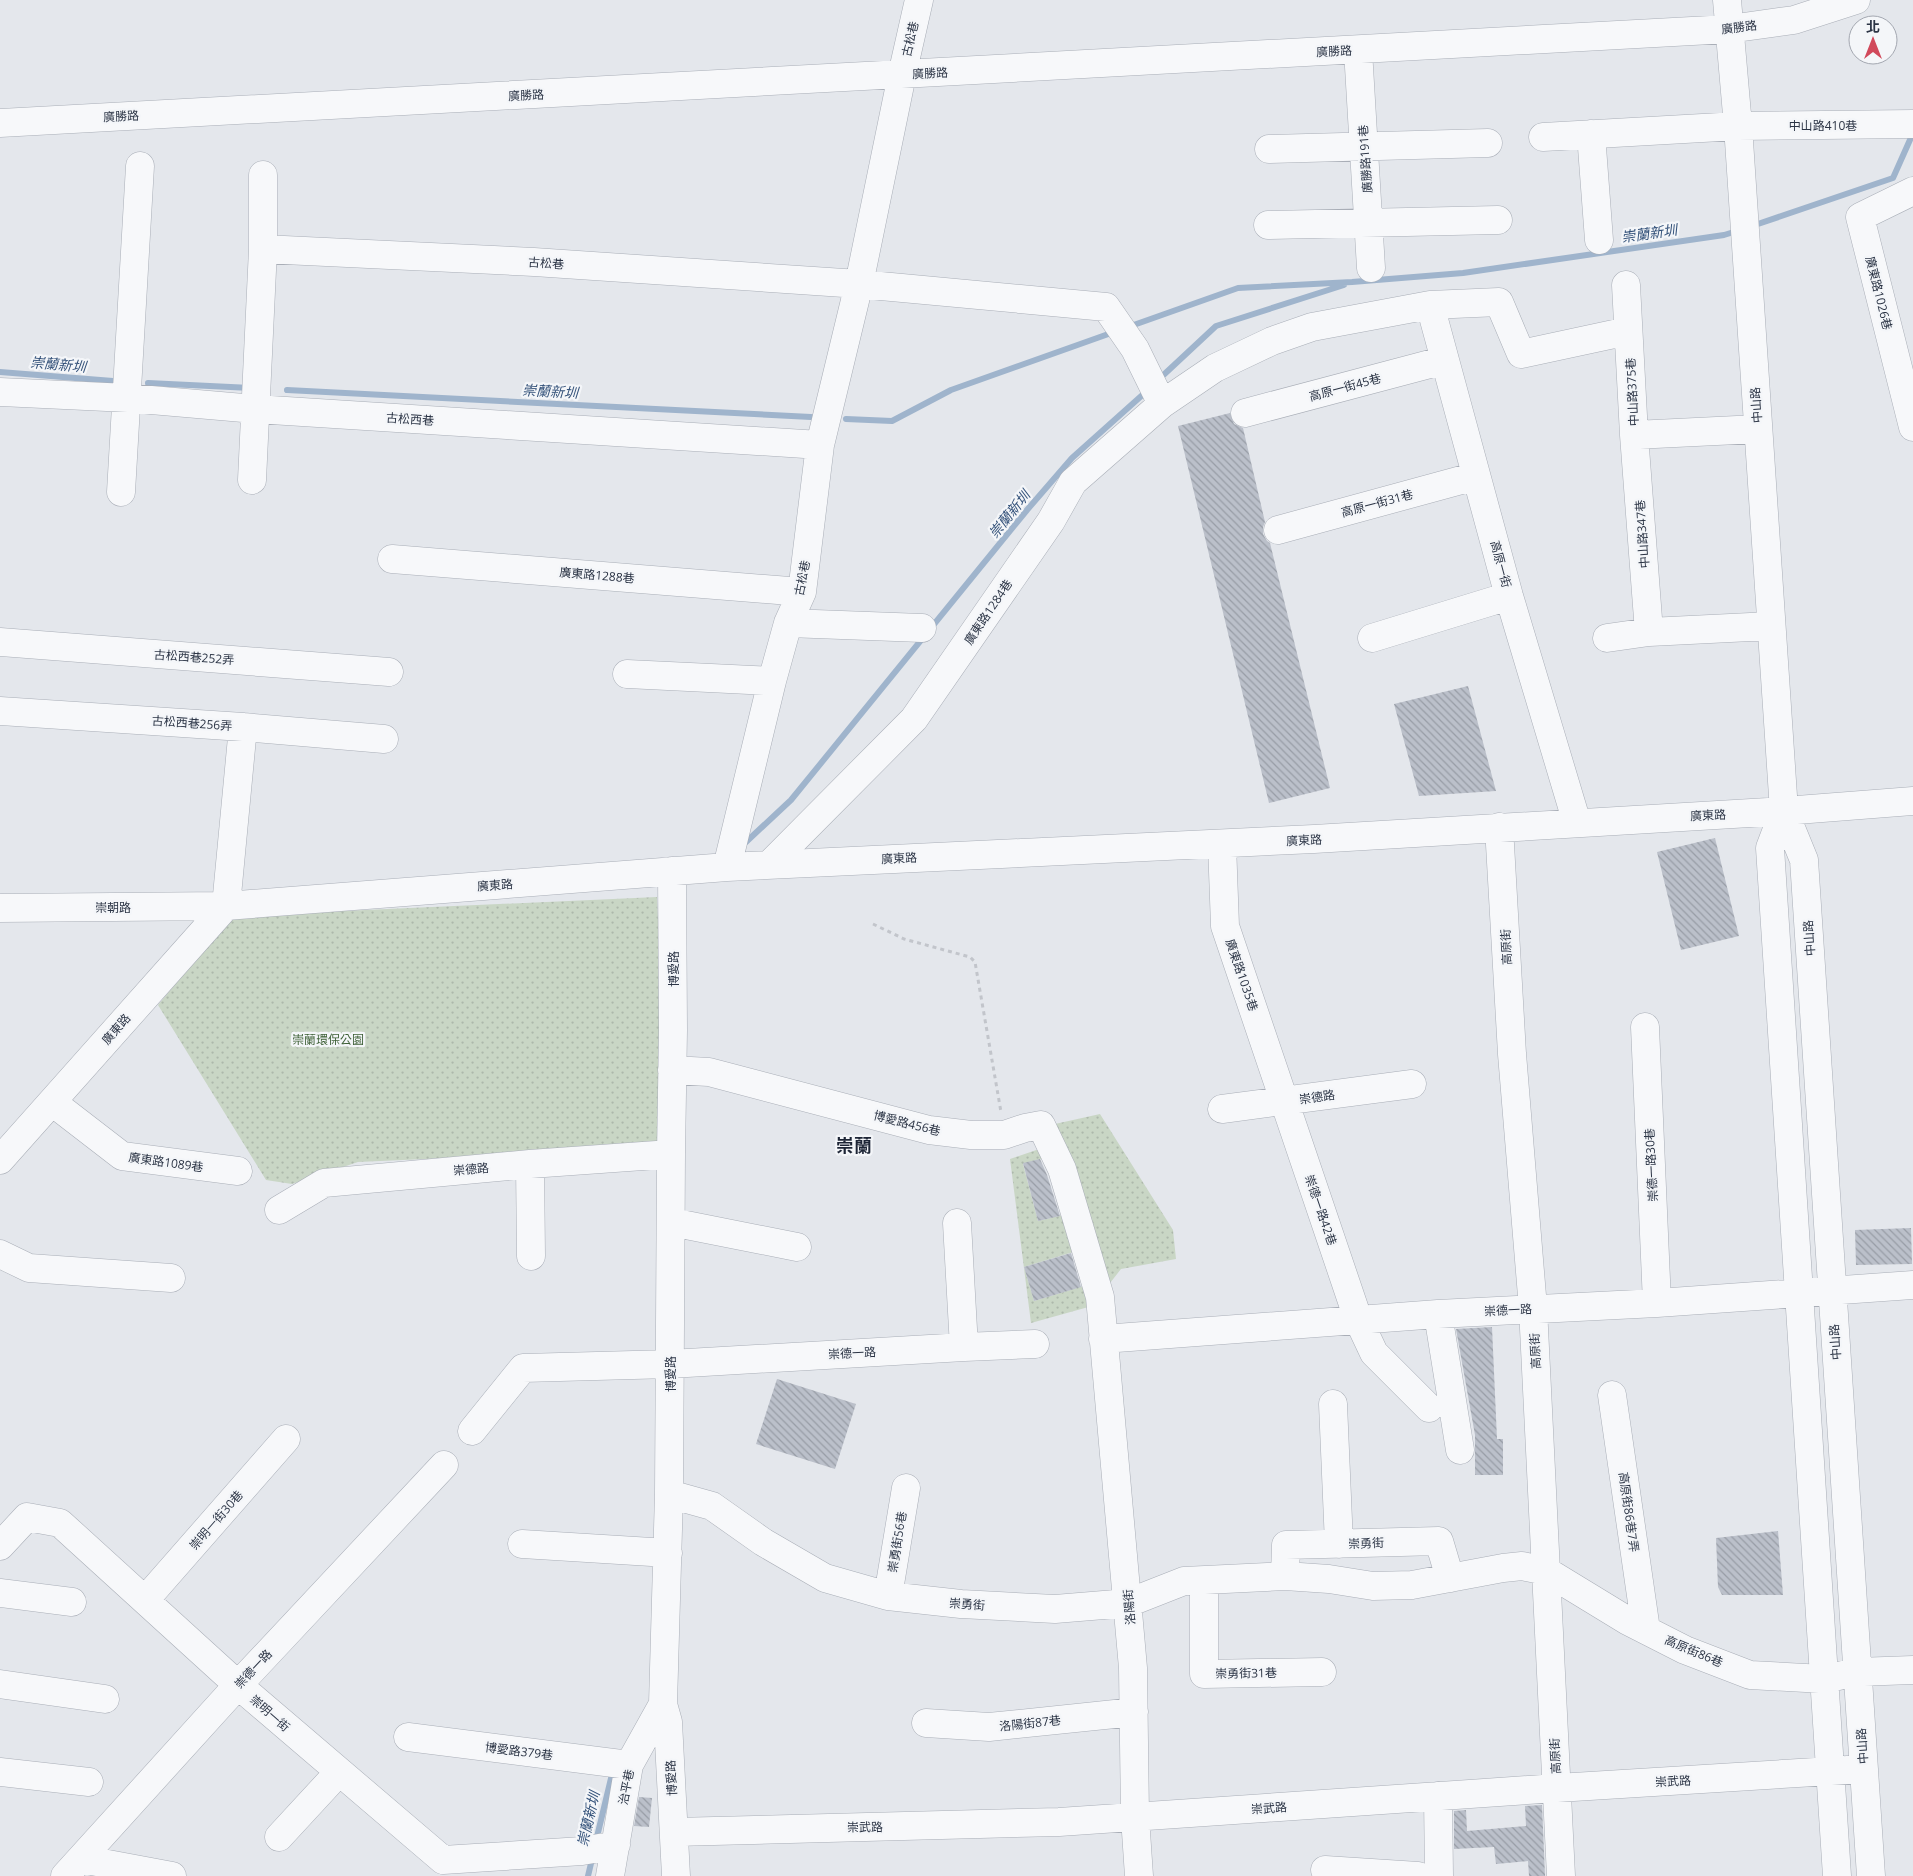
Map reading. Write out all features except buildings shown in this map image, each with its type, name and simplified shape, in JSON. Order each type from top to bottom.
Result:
[{"type":"street","name":"古松巷","points":[[728,867],[772,681],[788,623],[802,592],[820,445],[859,284],[919,0]]},
{"type":"street","name":"中山路","points":[[1727,0],[1738,126],[1742,214],[1784,811],[1804,860],[1871,1876]]},
{"type":"street","name":"廣勝路","points":[[0,123],[1729,29],[1794,20],[1856,0]]},
{"type":"street","name":"廣勝路191巷","points":[[1358,50],[1371,268]]},
{"type":"street","name":"中山路410巷","points":[[1543,137],[1738,126],[1911,124]]},
{"type":"street","points":[[1591,134],[1599,240]]},
{"type":"street","points":[[1268,149],[1488,143]]},
{"type":"street","points":[[121,492],[128,398],[140,166]]},
{"type":"street","points":[[252,480],[263,248],[263,175]]},
{"type":"street","name":"廣東路1026巷","points":[[1913,191],[1860,217],[1913,427]]},
{"type":"street","points":[[1268,225],[1498,220]]},
{"type":"street","name":"古松巷","points":[[263,248],[534,262],[859,284],[1106,307],[1141,359],[1162,404]]},
{"type":"street","name":"中山路375巷","points":[[1626,285],[1634,435],[1758,428]]},
{"type":"street","name":"廣東路1284巷","points":[[770,864],[914,719],[1051,521],[1073,482],[1162,404],[1215,368],[1272,341],[1312,327],[1430,304],[1499,302],[1521,354],[1628,332]]},
{"type":"street","name":"高原一街","points":[[1430,304],[1509,596],[1577,823]]},
{"type":"street","name":"高原一街45巷","points":[[1244,413],[1445,360]]},
{"type":"street","name":"古松西巷","points":[[0,392],[128,398],[255,409],[820,445]]},
{"type":"street","name":"中山路347巷","points":[[1634,435],[1649,632]]},
{"type":"street","name":"高原一街31巷","points":[[1278,530],[1476,476]]},
{"type":"street","name":"廣東路1288巷","points":[[392,559],[802,592]]},
{"type":"street","points":[[1372,638],[1509,596]]},
{"type":"street","points":[[788,623],[922,628]]},
{"type":"street","points":[[1607,638],[1649,632],[1771,626]]},
{"type":"street","name":"古松西巷252弄","points":[[0,642],[389,672]]},
{"type":"street","points":[[627,674],[772,681]]},
{"type":"street","name":"古松西巷256弄","points":[[0,712],[243,727],[384,739]]},
{"type":"street","points":[[226,906],[243,727]]},
{"type":"street","name":"廣東路","points":[[0,1160],[226,906],[770,864],[1222,844],[1913,802]]},
{"type":"street","name":"中山路","points":[[1784,811],[1770,848],[1837,1876]]},
{"type":"street","name":"高原街","points":[[1499,827],[1512,1054],[1533,1308],[1562,1876]]},
{"type":"street","name":"廣東路1035巷","points":[[1222,844],[1225,926],[1285,1102]]},
{"type":"street","name":"博愛路","points":[[672,871],[669,1494],[663,1704],[668,1722],[676,1876]]},
{"type":"street","name":"崇朝路","points":[[0,908],[226,906]]},
{"type":"street","name":"崇德一路30巷","points":[[1645,1027],[1657,1303]]},
{"type":"street","name":"博愛路456巷","points":[[672,1070],[709,1072],[929,1130],[971,1135],[1004,1135],[1041,1125],[1062,1168],[1100,1297],[1104,1339]]},
{"type":"street","name":"崇德路","points":[[1222,1109],[1412,1084]]},
{"type":"street","name":"廣東路1089巷","points":[[52,1102],[122,1156],[238,1171]]},
{"type":"street","name":"崇德一路42巷","points":[[1285,1102],[1358,1319],[1374,1353],[1429,1408]]},
{"type":"street","name":"崇德路","points":[[279,1210],[324,1183],[530,1164],[671,1154]]},
{"type":"street","points":[[530,1164],[531,1256]]},
{"type":"street","points":[[671,1222],[797,1247]]},
{"type":"street","points":[[957,1223],[964,1347]]},
{"type":"street","points":[[0,1254],[29,1268],[171,1278]]},
{"type":"street","name":"崇德一路","points":[[1104,1339],[1358,1319],[1533,1308],[1657,1303],[1913,1285]]},
{"type":"street","points":[[1438,1314],[1460,1450]]},
{"type":"street","name":"洛陽街","points":[[1104,1339],[1133,1668],[1135,1817],[1139,1876]]},
{"type":"street","name":"崇德一路","points":[[472,1431],[523,1368],[670,1364],[1034,1344]]},
{"type":"street","name":"高原街86巷7弄","points":[[1612,1395],[1646,1630]]},
{"type":"street","points":[[1333,1404],[1339,1544]]},
{"type":"street","name":"崇明一街30巷","points":[[145,1600],[286,1439]]},
{"type":"street","name":"崇德一路","points":[[73,1867],[238,1685],[444,1464]]},
{"type":"street","name":"崇勇街56巷","points":[[888,1596],[906,1488]]},
{"type":"street","name":"崇勇街","points":[[669,1494],[712,1506],[763,1542],[825,1578],[888,1596],[961,1604],[1055,1609],[1128,1603],[1184,1581],[1285,1576],[1329,1578],[1373,1586],[1412,1585],[1522,1566],[1546,1571]]},
{"type":"street","name":"崇明一街","points":[[0,1546],[27,1517],[60,1523],[238,1685],[443,1860],[601,1848]]},
{"type":"street","name":"崇勇街","points":[[1285,1576],[1286,1545],[1439,1540],[1450,1578]]},
{"type":"street","points":[[522,1544],[668,1553]]},
{"type":"street","name":"高原街86巷","points":[[1546,1571],[1646,1630],[1685,1650],[1750,1675],[1824,1679],[1857,1672],[1913,1670]]},
{"type":"street","name":"崇勇街31巷","points":[[1204,1581],[1204,1674],[1322,1672]]},
{"type":"street","points":[[0,1593],[72,1602]]},
{"type":"street","points":[[0,1684],[105,1699]]},
{"type":"street","name":"治平巷","points":[[610,1876],[601,1848],[629,1766],[663,1704]]},
{"type":"street","name":"洛陽街87巷","points":[[926,1723],[989,1727],[1134,1712]]},
{"type":"street","name":"博愛路379巷","points":[[408,1737],[629,1766]]},
{"type":"street","name":"崇武路","points":[[674,1832],[1059,1822],[1864,1769]]},
{"type":"street","points":[[0,1772],[89,1782]]},
{"type":"street","points":[[279,1837],[339,1772]]},
{"type":"street","points":[[1438,1796],[1439,1876]]},
{"type":"street","points":[[73,1867],[172,1876]]},
{"type":"street","points":[[1325,1870],[1418,1876]]},
{"type":"path","points":[[873,924],[904,939],[970,957],[975,962],[1004,1135]]},
{"type":"green space","name":"崇蘭環保公園","points":[[657,897],[668,1148],[358,1162],[292,1184],[266,1180],[158,1005],[231,916]]},
{"type":"green space","points":[[1100,1114],[1173,1230],[1176,1259],[1121,1269],[1092,1306],[1031,1323],[1010,1159],[1045,1147],[1046,1126]],"holes":[[[1048,1157],[1063,1215],[1038,1221],[1023,1164]],[[1083,1249],[1093,1283],[1034,1301],[1024,1267]]]},
{"type":"waterway","name":"崇蘭新圳","points":[[1752,226],[1893,178],[1913,133]]},
{"type":"waterway","name":"崇蘭新圳","points":[[1128,327],[1238,288],[1352,282],[1463,273],[1724,235],[1737,231]]},
{"type":"waterway","name":"崇蘭新圳","points":[[1157,381],[1216,326],[1344,285]]},
{"type":"waterway","name":"崇蘭新圳","points":[[846,419],[892,421],[951,390],[1114,332]]},
{"type":"waterway","name":"崇蘭新圳","points":[[0,372],[113,381]]},
{"type":"waterway","name":"崇蘭新圳","points":[[148,383],[251,388]]},
{"type":"waterway","name":"崇蘭新圳","points":[[287,390],[811,417]]},
{"type":"waterway","name":"崇蘭新圳","points":[[746,842],[791,800],[1027,510],[1072,458],[1148,390]]},
{"type":"waterway","name":"崇蘭新圳","points":[[596,1841],[613,1770]]},
{"type":"waterway","name":"崇蘭新圳","points":[[588,1876],[593,1855]]},
{"type":"district","name":"崇蘭","points":[[854,1145]]}]
